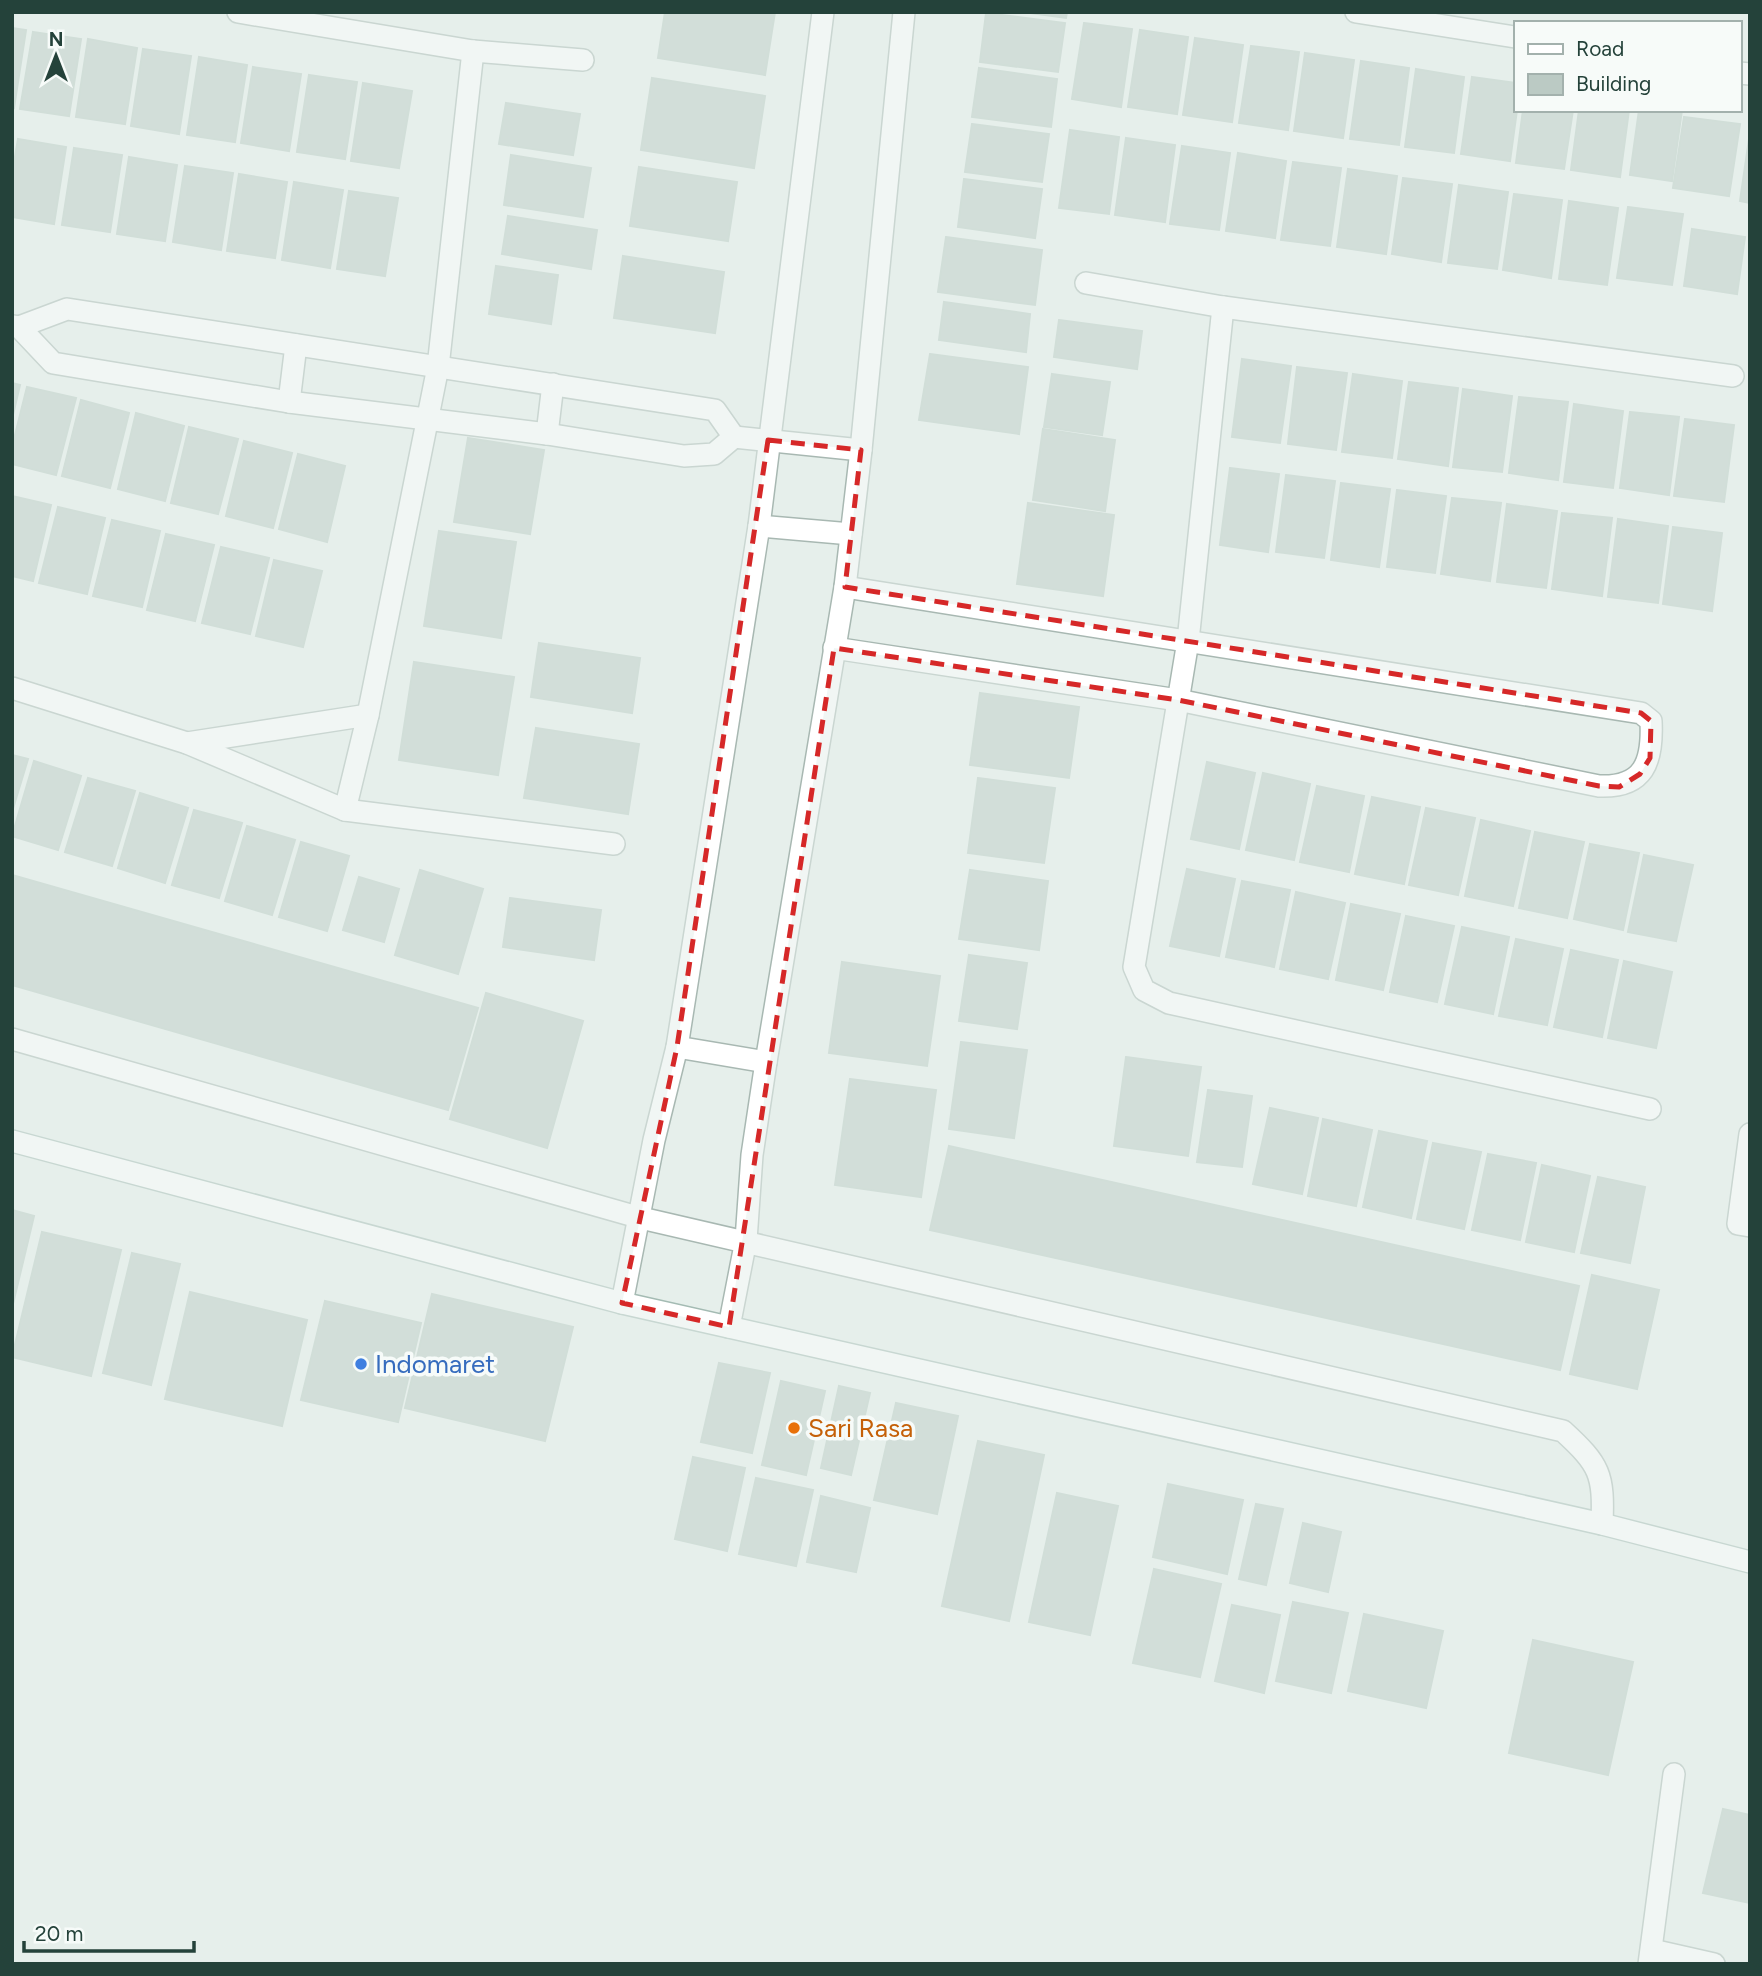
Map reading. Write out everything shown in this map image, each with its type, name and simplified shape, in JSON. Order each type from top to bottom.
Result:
[{"type":"street","points":[[239,12],[473,51],[583,60]]},
{"type":"street","points":[[622,1303],[641,1218],[654,1140],[677,1048],[759,526],[823,12]]},
{"type":"street","points":[[729,1327],[746,1240],[752,1155],[766,1062],[845,587],[904,12]]},
{"type":"street","points":[[1356,12],[1514,37]]},
{"type":"street","points":[[345,810],[368,715],[438,367],[473,51]]},
{"type":"street","points":[[1086,284],[1223,307],[1733,376]]},
{"type":"street","points":[[1223,307],[1188,641],[1134,967],[1144,990],[1169,1003],[1650,1109]]},
{"type":"street","points":[[734,437],[715,410],[67,309],[15,327],[53,363],[289,402],[547,434],[684,456],[714,454],[734,437],[861,450]]},
{"type":"street","points":[[289,402],[296,345]]},
{"type":"street","points":[[547,434],[553,384]]},
{"type":"street","points":[[759,526],[851,534]]},
{"type":"street","points":[[834,648],[1178,700],[1599,786],[1619,787],[1640,774],[1650,758],[1651,721],[1641,713],[845,587]]},
{"type":"street","points":[[12,688],[187,743],[345,810],[614,844]]},
{"type":"street","points":[[187,743],[368,715]]},
{"type":"street","points":[[12,1039],[641,1218],[746,1240],[1563,1431],[1593,1459],[1603,1490],[1602,1524]]},
{"type":"street","points":[[677,1048],[766,1062]]},
{"type":"street","points":[[1750,1134],[1738,1224],[1750,1226]]},
{"type":"street","points":[[12,1141],[622,1303],[1602,1524],[1750,1562]]},
{"type":"street","points":[[1674,1774],[1650,1957],[1714,1964]]},
{"type":"highlighted area","points":[[768,440],[861,450],[845,587],[1641,713],[1651,721],[1650,758],[1640,774],[1619,787],[1599,786],[1178,700],[834,648],[729,1327],[622,1303],[677,1047]]},
{"type":"building","points":[[665,12],[775,12],[765,75],[658,58]]},
{"type":"building","points":[[1023,12],[1067,12],[1066,18]]},
{"type":"building","points":[[986,13],[1065,23],[1058,72],[980,62]]},
{"type":"building","points":[[1084,23],[1132,29],[1121,107],[1072,99]]},
{"type":"building","points":[[12,28],[26,30],[14,108],[12,107]]},
{"type":"building","points":[[1140,30],[1188,37],[1177,114],[1128,107]]},
{"type":"building","points":[[33,32],[81,39],[69,116],[20,109]]},
{"type":"building","points":[[1195,38],[1243,45],[1232,122],[1183,115]]},
{"type":"building","points":[[88,39],[137,48],[125,124],[76,117]]},
{"type":"building","points":[[1251,46],[1299,52],[1288,130],[1239,123]]},
{"type":"building","points":[[143,49],[191,56],[179,134],[131,126]]},
{"type":"building","points":[[1305,53],[1354,60],[1343,138],[1294,131]]},
{"type":"building","points":[[199,57],[247,65],[235,142],[187,135]]},
{"type":"building","points":[[1361,61],[1409,68],[1399,145],[1350,139]]},
{"type":"building","points":[[253,67],[301,74],[289,151],[241,143]]},
{"type":"building","points":[[979,68],[1057,79],[1051,127],[972,117]]},
{"type":"building","points":[[1416,69],[1464,77],[1454,153],[1405,147]]},
{"type":"building","points":[[309,75],[357,82],[345,159],[297,152]]},
{"type":"building","points":[[1472,77],[1514,83],[1514,112],[1517,112],[1510,161],[1461,154]]},
{"type":"building","points":[[652,78],[765,96],[754,168],[641,150]]},
{"type":"building","points":[[363,83],[412,91],[399,168],[351,161]]},
{"type":"building","points":[[506,103],[580,114],[573,155],[499,144]]},
{"type":"building","points":[[1523,112],[1573,112],[1564,169],[1516,163]]},
{"type":"building","points":[[1579,112],[1629,112],[1620,177],[1571,170]]},
{"type":"building","points":[[1639,112],[1682,112],[1672,181],[1630,175]]},
{"type":"building","points":[[1684,117],[1740,124],[1729,196],[1673,188]]},
{"type":"building","points":[[972,124],[1049,134],[1042,182],[965,172]]},
{"type":"building","points":[[1070,130],[1119,137],[1109,214],[1059,208]]},
{"type":"building","points":[[1126,138],[1175,145],[1165,222],[1115,215]]},
{"type":"building","points":[[18,139],[66,147],[54,224],[12,217],[12,174]]},
{"type":"building","points":[[1750,139],[1750,203],[1740,201]]},
{"type":"building","points":[[1182,146],[1230,153],[1219,230],[1170,224]]},
{"type":"building","points":[[74,148],[122,155],[110,232],[62,225]]},
{"type":"building","points":[[1238,153],[1286,161],[1275,238],[1226,231]]},
{"type":"building","points":[[511,155],[591,168],[583,217],[504,205]]},
{"type":"building","points":[[129,157],[177,165],[165,241],[117,234]]},
{"type":"building","points":[[1293,162],[1341,168],[1330,246],[1281,240]]},
{"type":"building","points":[[185,166],[233,173],[221,250],[173,242]]},
{"type":"building","points":[[639,167],[737,182],[728,241],[630,226]]},
{"type":"building","points":[[1348,169],[1397,176],[1386,254],[1337,247]]},
{"type":"building","points":[[239,174],[287,182],[275,258],[227,251]]},
{"type":"building","points":[[1403,178],[1452,184],[1441,262],[1392,254]]},
{"type":"building","points":[[964,179],[1042,189],[1035,238],[958,227]]},
{"type":"building","points":[[294,182],[343,190],[330,268],[282,260]]},
{"type":"building","points":[[1459,185],[1508,192],[1497,269],[1448,263]]},
{"type":"building","points":[[349,191],[398,198],[385,276],[337,269]]},
{"type":"building","points":[[1514,194],[1562,200],[1551,278],[1503,270]]},
{"type":"building","points":[[1569,201],[1618,208],[1607,285],[1559,279]]},
{"type":"building","points":[[1628,207],[1683,214],[1672,285],[1617,278]]},
{"type":"building","points":[[508,216],[597,230],[591,269],[502,254]]},
{"type":"building","points":[[1692,229],[1745,237],[1737,294],[1684,286]]},
{"type":"building","points":[[946,237],[1042,250],[1035,305],[938,292]]},
{"type":"building","points":[[623,256],[724,272],[715,333],[614,318]]},
{"type":"building","points":[[496,266],[558,275],[551,324],[489,314]]},
{"type":"building","points":[[944,302],[1030,314],[1026,352],[939,340]]},
{"type":"building","points":[[1059,320],[1142,331],[1137,369],[1054,357]]},
{"type":"building","points":[[930,354],[1028,367],[1019,434],[919,420]]},
{"type":"building","points":[[1242,359],[1291,366],[1280,443],[1232,437]]},
{"type":"building","points":[[1297,367],[1347,373],[1336,450],[1288,444]]},
{"type":"building","points":[[1052,374],[1110,382],[1102,435],[1044,427]]},
{"type":"building","points":[[1353,374],[1402,381],[1392,458],[1342,452]]},
{"type":"building","points":[[1409,382],[1458,388],[1448,466],[1398,459]]},
{"type":"building","points":[[12,383],[20,385],[12,419]]},
{"type":"building","points":[[27,387],[76,398],[56,475],[12,464],[12,447]]},
{"type":"building","points":[[1463,389],[1512,396],[1502,472],[1453,467]]},
{"type":"building","points":[[1519,397],[1568,402],[1558,480],[1509,473]]},
{"type":"building","points":[[81,400],[129,413],[110,488],[62,476]]},
{"type":"building","points":[[1574,404],[1623,411],[1613,488],[1564,482]]},
{"type":"building","points":[[1630,412],[1679,417],[1669,495],[1620,488]]},
{"type":"building","points":[[136,413],[184,426],[165,501],[118,489]]},
{"type":"building","points":[[1685,419],[1734,425],[1724,502],[1674,496]]},
{"type":"building","points":[[189,427],[238,439],[218,514],[171,503]]},
{"type":"building","points":[[1043,429],[1115,440],[1105,511],[1033,500]]},
{"type":"building","points":[[468,438],[544,450],[530,534],[454,522]]},
{"type":"building","points":[[244,441],[292,453],[273,528],[226,516]]},
{"type":"building","points":[[298,454],[345,466],[327,542],[279,529]]},
{"type":"building","points":[[1230,468],[1279,474],[1268,552],[1220,545]]},
{"type":"building","points":[[1286,475],[1335,481],[1324,558],[1276,552]]},
{"type":"building","points":[[1341,483],[1390,489],[1379,567],[1331,560]]},
{"type":"building","points":[[1397,490],[1446,496],[1435,573],[1387,567]]},
{"type":"building","points":[[12,496],[51,505],[33,581],[12,576]]},
{"type":"building","points":[[1452,498],[1501,503],[1490,581],[1441,574]]},
{"type":"building","points":[[1028,503],[1114,515],[1103,596],[1017,584]]},
{"type":"building","points":[[1507,504],[1557,511],[1546,588],[1497,582]]},
{"type":"building","points":[[58,507],[105,518],[87,594],[39,583]]},
{"type":"building","points":[[1562,513],[1612,518],[1602,596],[1552,589]]},
{"type":"building","points":[[1618,519],[1668,526],[1658,603],[1608,597]]},
{"type":"building","points":[[112,520],[160,531],[142,607],[93,596]]},
{"type":"building","points":[[1673,527],[1722,533],[1712,611],[1663,604]]},
{"type":"building","points":[[439,531],[516,542],[501,638],[424,626]]},
{"type":"building","points":[[166,534],[214,545],[195,621],[147,610]]},
{"type":"building","points":[[221,547],[269,558],[250,634],[202,623]]},
{"type":"building","points":[[274,560],[322,571],[303,647],[256,636]]},
{"type":"building","points":[[539,643],[640,658],[632,713],[531,697]]},
{"type":"building","points":[[414,662],[514,677],[498,775],[399,760]]},
{"type":"building","points":[[980,693],[1079,707],[1069,778],[970,765]]},
{"type":"building","points":[[536,728],[639,744],[628,814],[524,798]]},
{"type":"building","points":[[12,755],[28,759],[12,812]]},
{"type":"building","points":[[34,761],[81,776],[58,850],[12,836]]},
{"type":"building","points":[[1207,762],[1255,773],[1239,849],[1191,839]]},
{"type":"building","points":[[1263,773],[1310,784],[1294,860],[1246,850]]},
{"type":"building","points":[[88,778],[135,791],[112,866],[65,852]]},
{"type":"building","points":[[978,778],[1055,788],[1044,863],[968,853]]},
{"type":"building","points":[[1317,786],[1364,796],[1349,872],[1300,862]]},
{"type":"building","points":[[140,793],[188,808],[165,883],[118,868]]},
{"type":"building","points":[[1372,797],[1420,807],[1404,884],[1355,874]]},
{"type":"building","points":[[1426,808],[1475,818],[1458,895],[1409,885]]},
{"type":"building","points":[[194,810],[242,823],[219,898],[172,885]]},
{"type":"building","points":[[1481,820],[1530,831],[1513,906],[1465,896]]},
{"type":"building","points":[[247,826],[295,840],[272,915],[225,901]]},
{"type":"building","points":[[1535,832],[1584,842],[1567,918],[1519,908]]},
{"type":"building","points":[[301,842],[349,856],[327,931],[279,917]]},
{"type":"building","points":[[1590,844],[1639,853],[1623,930],[1574,919]]},
{"type":"building","points":[[1644,855],[1693,865],[1676,941],[1628,932]]},
{"type":"building","points":[[1187,869],[1235,879],[1219,956],[1170,946]]},
{"type":"building","points":[[420,870],[483,889],[458,974],[395,955]]},
{"type":"building","points":[[970,870],[1048,881],[1039,950],[959,939]]},
{"type":"building","points":[[12,875],[478,1008],[448,1110],[12,985]]},
{"type":"building","points":[[359,877],[399,889],[384,942],[343,930]]},
{"type":"building","points":[[1242,881],[1290,890],[1274,967],[1226,957]]},
{"type":"building","points":[[1296,892],[1345,903],[1328,979],[1280,969]]},
{"type":"building","points":[[510,898],[601,910],[594,960],[503,947]]},
{"type":"building","points":[[1351,904],[1400,914],[1383,990],[1336,980]]},
{"type":"building","points":[[1406,916],[1454,926],[1437,1002],[1390,992]]},
{"type":"building","points":[[1462,927],[1509,937],[1493,1014],[1445,1004]]},
{"type":"building","points":[[1516,939],[1563,949],[1547,1025],[1499,1016]]},
{"type":"building","points":[[1571,950],[1618,960],[1602,1037],[1554,1027]]},
{"type":"building","points":[[969,955],[1027,963],[1017,1029],[959,1021]]},
{"type":"building","points":[[1624,961],[1672,972],[1656,1048],[1608,1038]]},
{"type":"building","points":[[842,962],[940,976],[927,1066],[829,1053]]},
{"type":"building","points":[[486,993],[583,1021],[547,1148],[450,1119]]},
{"type":"building","points":[[961,1042],[1027,1050],[1014,1138],[949,1129]]},
{"type":"building","points":[[1126,1057],[1201,1067],[1188,1156],[1114,1146]]},
{"type":"building","points":[[850,1079],[936,1090],[921,1197],[835,1185]]},
{"type":"building","points":[[1208,1090],[1252,1096],[1242,1167],[1197,1162]]},
{"type":"building","points":[[1270,1108],[1318,1118],[1302,1194],[1253,1184]]},
{"type":"building","points":[[1323,1119],[1372,1130],[1356,1206],[1308,1196]]},
{"type":"building","points":[[1379,1131],[1427,1141],[1411,1218],[1363,1207]]},
{"type":"building","points":[[1433,1143],[1481,1152],[1464,1229],[1417,1219]]},
{"type":"building","points":[[949,1146],[1579,1286],[1560,1370],[930,1230]]},
{"type":"building","points":[[1488,1154],[1536,1163],[1520,1240],[1472,1230]]},
{"type":"building","points":[[1542,1165],[1590,1176],[1574,1252],[1526,1242]]},
{"type":"building","points":[[1598,1177],[1645,1187],[1630,1263],[1581,1253]]},
{"type":"building","points":[[12,1210],[34,1216],[12,1308]]},
{"type":"building","points":[[42,1232],[121,1250],[91,1376],[12,1357]]},
{"type":"building","points":[[132,1253],[180,1264],[151,1385],[103,1373]]},
{"type":"building","points":[[1592,1275],[1659,1290],[1637,1389],[1570,1374]]},
{"type":"building","points":[[190,1292],[307,1320],[282,1426],[165,1399]]},
{"type":"building","points":[[432,1294],[573,1327],[545,1441],[405,1408]]},
{"type":"building","points":[[325,1301],[421,1323],[398,1422],[301,1400]]},
{"type":"building","points":[[719,1363],[770,1373],[752,1453],[701,1442]]},
{"type":"building","name":"Sari Rasa","points":[[781,1381],[825,1391],[806,1475],[762,1465]]},
{"type":"building","points":[[839,1386],[870,1393],[851,1475],[821,1468]]},
{"type":"building","points":[[896,1403],[958,1416],[937,1514],[874,1500]]},
{"type":"building","points":[[978,1441],[1044,1455],[1009,1621],[942,1606]]},
{"type":"building","points":[[693,1457],[745,1468],[727,1551],[675,1539]]},
{"type":"building","points":[[756,1478],[813,1490],[796,1566],[739,1554]]},
{"type":"building","points":[[1168,1484],[1243,1500],[1227,1574],[1153,1557]]},
{"type":"building","points":[[1057,1493],[1118,1506],[1090,1635],[1029,1622]]},
{"type":"building","points":[[821,1496],[870,1508],[856,1572],[807,1562]]},
{"type":"building","points":[[1256,1504],[1283,1509],[1266,1585],[1239,1579]]},
{"type":"building","points":[[1303,1523],[1341,1532],[1328,1592],[1290,1583]]},
{"type":"building","points":[[1154,1569],[1221,1584],[1200,1677],[1133,1663]]},
{"type":"building","points":[[1293,1602],[1348,1613],[1331,1693],[1276,1681]]},
{"type":"building","points":[[1232,1605],[1280,1615],[1264,1693],[1215,1681]]},
{"type":"building","points":[[1364,1614],[1443,1631],[1426,1708],[1348,1691]]},
{"type":"building","points":[[1533,1640],[1633,1662],[1608,1775],[1509,1753]]},
{"type":"building","points":[[1723,1809],[1750,1815],[1750,1903],[1703,1893]]},
{"type":"place","name":"Indomaret","points":[[361,1364]]},
{"type":"place","name":"Sari Rasa","points":[[794,1428]]}]
